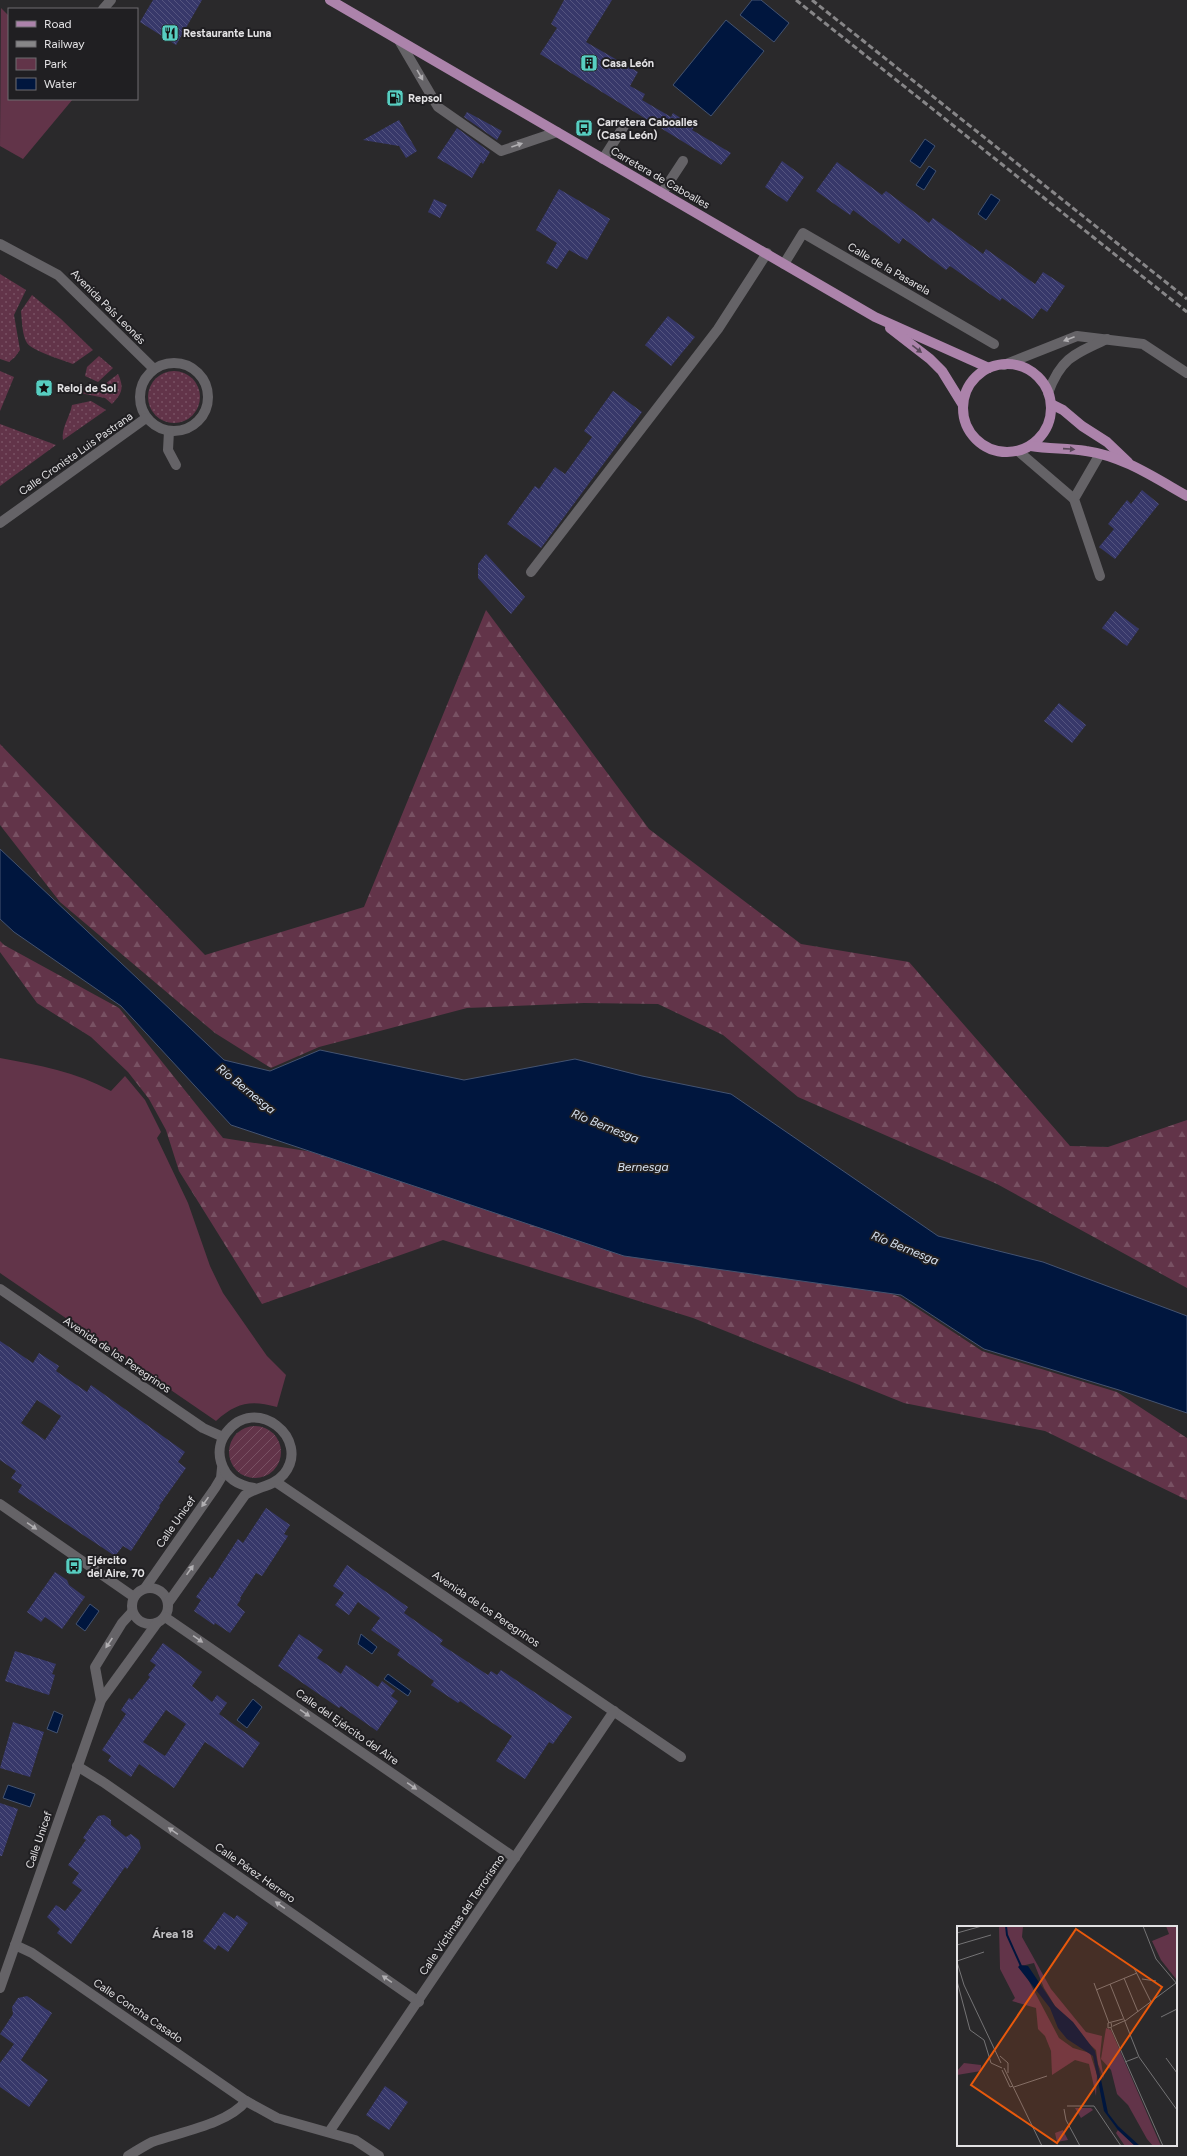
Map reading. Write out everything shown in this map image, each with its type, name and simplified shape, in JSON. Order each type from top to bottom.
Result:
[{"type":"main road","name":"Carretera de Caboalles","points":[[330,0],[875,317],[989,368]]},
{"type":"main road","name":"Carretera de Caboalles","points":[[875,317],[930,359],[942,371],[963,405]]},
{"type":"main road","points":[[1004,365],[1023,367],[1039,378],[1048,393],[1051,404],[1050,418],[1045,431],[1030,446],[1018,451],[998,452],[986,447],[976,439],[968,429],[964,417],[963,405],[968,389],[973,382],[989,368],[1004,365]]},
{"type":"main road","points":[[1051,404],[1063,410],[1082,426],[1107,442],[1131,465]]},
{"type":"main road","points":[[1030,446],[1087,451],[1100,454],[1131,465],[1187,496]]},
{"type":"street","points":[[104,8],[111,0]]},
{"type":"street","points":[[400,42],[438,107],[501,151],[557,132]]},
{"type":"street","points":[[603,159],[624,126]]},
{"type":"street","points":[[662,193],[683,161]]},
{"type":"street","name":"Calle de la Pasarela","points":[[784,264],[803,233],[994,344]]},
{"type":"street","name":"Avenida País Leonés","points":[[0,244],[58,275],[154,369]]},
{"type":"street","points":[[531,572],[718,329],[767,253]]},
{"type":"street","points":[[1004,365],[1077,336],[1143,344],[1187,373]]},
{"type":"street","points":[[1048,393],[1055,376],[1063,363],[1079,352],[1107,339]]},
{"type":"street","points":[[165,364],[182,365],[198,373],[205,383],[207,401],[201,417],[192,426],[181,430],[169,431],[157,427],[146,418],[140,406],[140,392],[145,379],[154,369],[165,364]]},
{"type":"street","name":"Calle Cronista Luis Pastrana","points":[[0,523],[146,418]]},
{"type":"street","points":[[169,431],[168,450],[176,465]]},
{"type":"street","points":[[1018,451],[1074,498],[1100,576]]},
{"type":"street","points":[[1074,498],[1100,454]]},
{"type":"street","name":"Avenida de los Peregrinos","points":[[0,1289],[203,1428],[223,1437]]},
{"type":"street","points":[[254,1417],[267,1419],[278,1425],[286,1435],[288,1441],[290,1460],[285,1472],[276,1482],[266,1487],[254,1488],[241,1486],[230,1478],[222,1468],[219,1458],[223,1437],[231,1427],[241,1420],[254,1417]]},
{"type":"street","name":"Calle Unicef","points":[[145,1588],[215,1488],[220,1478],[222,1468]]},
{"type":"street","name":"Avenida de los Peregrinos","points":[[276,1482],[681,1757]]},
{"type":"street","points":[[168,1603],[166,1596],[157,1589],[145,1588],[134,1597],[132,1601],[132,1612],[140,1621],[150,1625],[157,1623],[165,1617],[168,1603],[238,1503],[254,1488]]},
{"type":"street","points":[[0,1504],[134,1597]]},
{"type":"street","points":[[101,1700],[95,1667],[122,1623],[132,1612]]},
{"type":"street","name":"Calle del Ejército del Aire","points":[[165,1617],[515,1858]]},
{"type":"street","name":"Calle Unicef","points":[[0,1988],[101,1700],[157,1623]]},
{"type":"street","name":"Calle Víctimas del Terrorismo","points":[[329,2132],[419,2002],[614,1711]]},
{"type":"street","name":"Calle Pérez Herrero","points":[[77,1766],[103,1782],[419,2002]]},
{"type":"street","name":"Calle Concha Casado","points":[[15,1945],[32,1953],[246,2101],[277,2118],[355,2140],[378,2156]]},
{"type":"street","points":[[128,2156],[150,2143],[226,2118],[240,2109],[246,2101]]},
{"type":"green space","points":[[1,8],[8,15],[8,100],[72,100],[23,159],[0,146]]},
{"type":"green space","points":[[0,274],[26,290],[14,315],[20,350],[9,362],[0,359]]},
{"type":"green space","points":[[32,295],[61,319],[93,350],[73,364],[41,352],[30,346],[24,336],[21,311]]},
{"type":"green space","points":[[99,356],[113,368],[98,382],[85,376],[87,367]]},
{"type":"green space","points":[[0,371],[14,377],[0,411]]},
{"type":"green space","points":[[169,371],[179,371],[188,375],[196,383],[200,392],[200,402],[196,411],[188,419],[179,423],[169,423],[160,419],[152,411],[148,402],[148,392],[152,383],[160,375]]},
{"type":"green space","points":[[118,374],[122,386],[120,393],[112,404],[105,398],[75,392],[81,385],[97,390]]},
{"type":"green space","points":[[91,401],[106,410],[63,440],[64,427],[72,405]]},
{"type":"green space","points":[[0,424],[56,445],[0,486]]},
{"type":"green space","points":[[486,610],[649,829],[801,944],[909,962],[1070,1146],[1108,1147],[1187,1120],[1187,1288],[997,1184],[798,1097],[723,1035],[658,1004],[584,1003],[467,1008],[319,1047],[271,1068],[215,1033],[60,902],[0,825],[0,744],[205,955],[364,907]]},
{"type":"green space","points":[[0,941],[4,945],[119,1008],[223,1138],[645,1204],[900,1297],[982,1351],[1117,1392],[1187,1438],[1187,1500],[1045,1431],[904,1403],[693,1318],[443,1240],[262,1304],[179,1171],[166,1130],[149,1099],[128,1072],[91,1037],[37,1003],[0,952]]},
{"type":"green space","points":[[0,1058],[71,1074],[98,1084],[111,1091],[125,1076],[145,1100],[161,1132],[157,1138],[188,1203],[210,1266],[223,1293],[267,1356],[286,1375],[277,1407],[252,1403],[245,1404],[231,1410],[216,1421],[0,1273]]},
{"type":"green space","points":[[255,1426],[265,1428],[273,1434],[279,1442],[281,1452],[279,1462],[273,1470],[265,1476],[255,1478],[245,1476],[237,1470],[231,1462],[229,1452],[231,1442],[237,1434],[245,1428]]},
{"type":"water","points":[[752,0],[761,0],[789,23],[774,42],[740,15]]},
{"type":"water","points":[[726,20],[764,51],[711,116],[673,85]]},
{"type":"water","points":[[925,139],[935,146],[920,168],[910,161]]},
{"type":"water","points":[[929,166],[936,171],[924,190],[916,185]]},
{"type":"water","points":[[991,194],[1000,200],[986,220],[978,214]]},
{"type":"water","name":"Bernesga","points":[[0,849],[224,1060],[270,1071],[320,1050],[464,1080],[575,1059],[642,1076],[731,1094],[938,1236],[1043,1262],[1187,1316],[1187,1413],[1119,1390],[984,1349],[901,1295],[624,1256],[231,1125],[121,1006],[14,932],[0,919]]},
{"type":"water","points":[[90,1604],[99,1611],[85,1631],[76,1624]]},
{"type":"water","points":[[361,1634],[377,1647],[372,1654],[358,1644]]},
{"type":"water","points":[[388,1674],[411,1691],[408,1696],[384,1679]]},
{"type":"water","points":[[253,1699],[262,1707],[247,1728],[237,1720]]},
{"type":"water","points":[[54,1711],[63,1715],[57,1733],[47,1729]]},
{"type":"water","points":[[8,1785],[35,1794],[30,1807],[3,1798]]},
{"type":"building","name":"Restaurante Luna","points":[[153,0],[202,0],[176,45],[140,22]]},
{"type":"building","points":[[564,0],[612,0],[586,42],[638,72],[630,86],[645,94],[642,100],[671,117],[673,113],[694,127],[692,130],[731,153],[721,165],[540,54],[557,28],[551,24]]},
{"type":"building","points":[[467,112],[502,131],[497,140],[464,117]]},
{"type":"building","points":[[399,120],[417,151],[406,158],[399,146],[363,140]]},
{"type":"building","points":[[457,128],[490,152],[483,164],[481,162],[472,178],[437,158]]},
{"type":"building","points":[[782,161],[804,177],[787,202],[765,187]]},
{"type":"building","points":[[837,162],[882,195],[886,191],[929,223],[933,218],[983,254],[986,249],[1035,284],[1043,272],[1065,286],[1047,312],[1041,308],[1033,319],[1002,298],[1000,301],[950,266],[946,270],[903,238],[899,244],[853,210],[850,215],[816,191]]},
{"type":"building","points":[[559,189],[610,219],[587,260],[569,250],[557,269],[546,263],[557,243],[536,230]]},
{"type":"building","points":[[434,199],[447,205],[440,218],[428,212]]},
{"type":"building","points":[[668,316],[695,337],[671,366],[645,345]]},
{"type":"building","points":[[613,391],[642,412],[541,548],[507,524],[535,486],[539,489],[555,467],[565,474],[592,437],[584,431]]},
{"type":"building","points":[[1142,490],[1159,504],[1115,559],[1099,547],[1114,529],[1108,524],[1127,500],[1131,504]]},
{"type":"building","points":[[486,554],[525,597],[511,614],[478,578],[478,564]]},
{"type":"building","points":[[1115,611],[1139,629],[1127,646],[1102,628]]},
{"type":"building","points":[[1059,703],[1086,725],[1072,743],[1044,721]]},
{"type":"building","points":[[0,1341],[33,1363],[39,1353],[59,1366],[56,1371],[87,1392],[91,1385],[185,1452],[178,1462],[186,1468],[159,1506],[160,1507],[131,1551],[123,1546],[115,1556],[18,1492],[22,1485],[11,1478],[16,1471],[0,1460]],"holes":[[[37,1400],[61,1416],[45,1440],[21,1423]]]},
{"type":"building","points":[[266,1508],[290,1525],[284,1534],[288,1536],[262,1576],[256,1573],[240,1598],[241,1599],[237,1605],[245,1612],[230,1633],[215,1623],[214,1625],[194,1611],[201,1600],[196,1597],[210,1577],[212,1579],[238,1539],[243,1543]]},
{"type":"building","points":[[347,1565],[408,1607],[404,1613],[443,1640],[440,1644],[488,1675],[491,1671],[497,1675],[501,1670],[572,1717],[553,1744],[549,1742],[525,1779],[496,1761],[512,1736],[460,1701],[458,1703],[431,1685],[434,1681],[397,1655],[400,1650],[371,1630],[380,1618],[358,1602],[349,1615],[335,1605],[344,1593],[333,1586]]},
{"type":"building","points":[[55,1572],[67,1580],[69,1585],[85,1597],[62,1629],[45,1617],[41,1622],[27,1612]]},
{"type":"building","points":[[299,1634],[323,1650],[317,1658],[341,1674],[346,1665],[378,1687],[382,1681],[395,1691],[391,1696],[398,1701],[377,1731],[341,1706],[339,1708],[278,1666]]},
{"type":"building","points":[[163,1643],[202,1672],[192,1686],[212,1702],[217,1695],[227,1703],[219,1714],[260,1743],[243,1768],[205,1742],[174,1788],[139,1764],[131,1777],[108,1761],[111,1756],[102,1750],[126,1714],[121,1710],[129,1698],[132,1700],[150,1677],[148,1675],[156,1665],[150,1661]],"holes":[[[166,1710],[186,1724],[165,1756],[143,1742]]]},
{"type":"building","points":[[15,1651],[56,1664],[52,1674],[55,1675],[49,1695],[5,1681]]},
{"type":"building","points":[[13,1722],[44,1732],[30,1777],[0,1768]]},
{"type":"building","points":[[0,1803],[18,1809],[2,1856],[0,1856]]},
{"type":"building","points":[[104,1815],[111,1820],[111,1825],[126,1837],[131,1834],[139,1840],[141,1848],[127,1869],[125,1867],[71,1944],[57,1933],[60,1929],[47,1917],[56,1905],[65,1911],[82,1890],[72,1883],[79,1873],[68,1865],[86,1840],[83,1838],[98,1816]]},
{"type":"building","points":[[224,1912],[234,1919],[237,1915],[248,1923],[228,1952],[218,1945],[215,1950],[203,1941]]},
{"type":"building","points":[[27,1996],[52,2013],[21,2060],[48,2080],[29,2107],[0,2087],[0,2063],[14,2044],[0,2034],[13,2014],[12,2007],[18,1998]]},
{"type":"building","points":[[385,2086],[408,2102],[389,2130],[366,2115]]},
{"type":"railway","points":[[796,0],[1187,312]]},
{"type":"railway","points":[[812,0],[1187,299]]},
{"type":"place","name":"Restaurante Luna","points":[[170,33]]},
{"type":"place","name":"Casa León","points":[[589,63]]},
{"type":"place","name":"Repsol","points":[[395,98]]},
{"type":"place","name":"Carretera Caboalles (Casa León)","points":[[584,128]]},
{"type":"place","name":"Reloj de Sol","points":[[44,388]]},
{"type":"place","name":"Ejército del Aire, 70","points":[[74,1566]]},
{"type":"district","name":"Área 18","points":[[173,1934]]},
{"type":"water label","name":"Río Bernesga","points":[[246,1089]]},
{"type":"water label","name":"Río Bernesga","points":[[605,1126]]},
{"type":"water label","name":"Río Bernesga","points":[[905,1248]]}]
